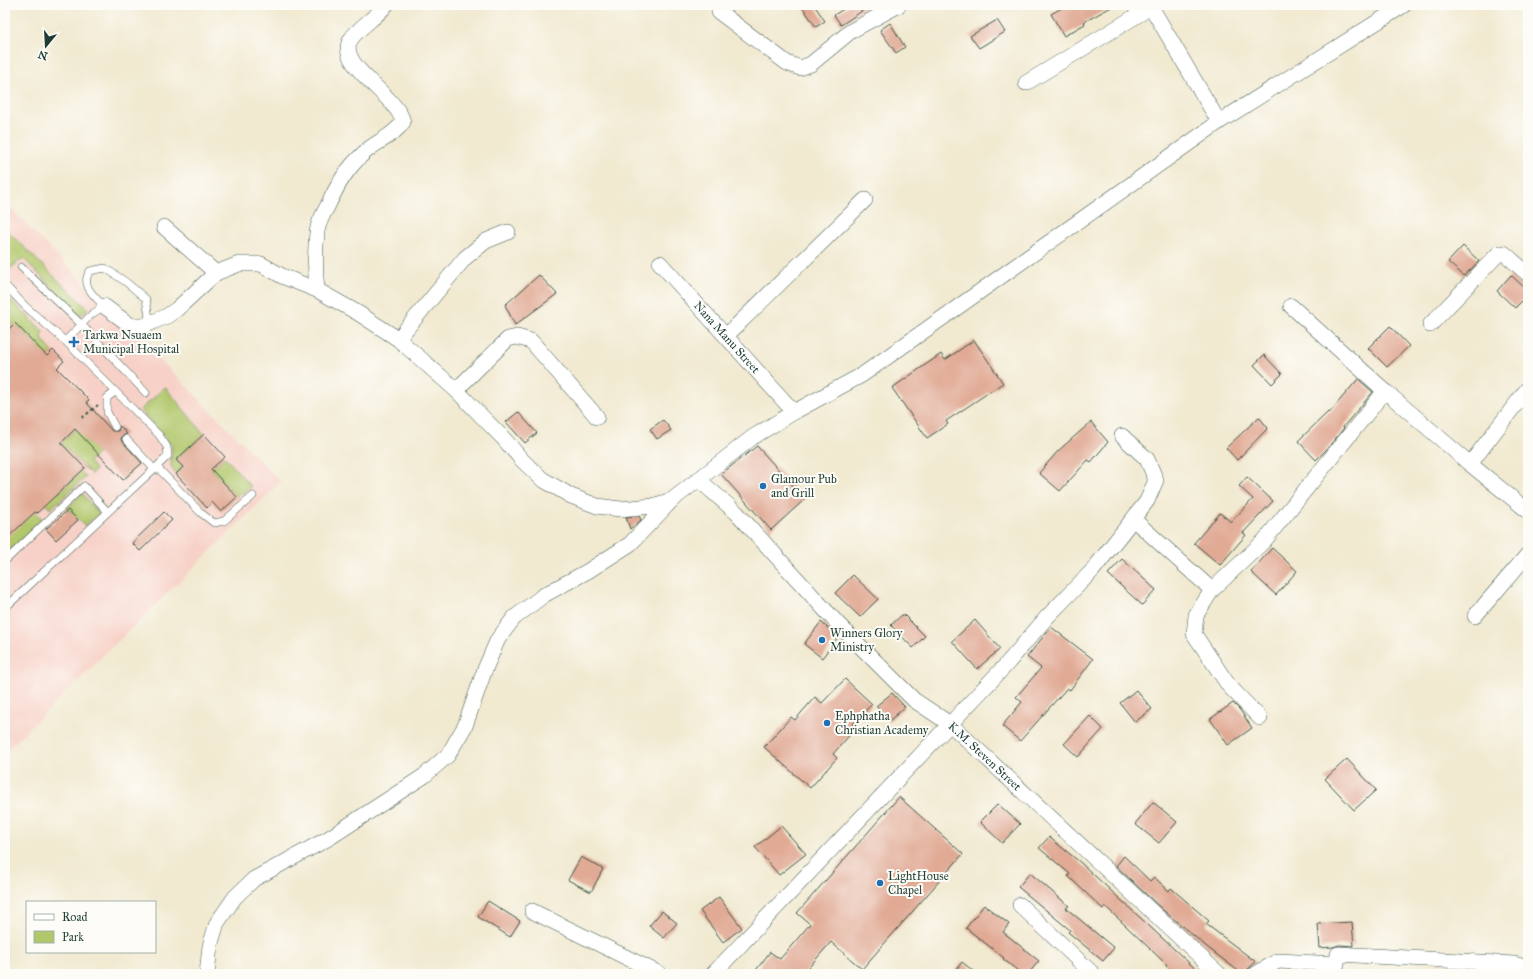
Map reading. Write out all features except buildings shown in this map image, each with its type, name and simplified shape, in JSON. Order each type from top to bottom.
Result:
[{"type":"street","points":[[317,290],[315,273],[317,230],[342,178],[351,165],[366,150],[399,129],[403,122],[402,116],[390,100],[354,66],[349,58],[347,49],[350,40],[386,5]]},
{"type":"street","points":[[719,12],[787,62],[800,68],[811,64],[851,31],[899,5]]},
{"type":"street","points":[[207,974],[210,946],[217,923],[235,897],[254,879],[328,838],[424,776],[448,755],[465,726],[485,669],[498,639],[514,618],[544,595],[588,571],[630,544],[672,500],[753,437],[794,412],[862,375],[1219,122],[1404,5]]},
{"type":"street","points":[[1026,84],[1150,6],[1219,122]]},
{"type":"street","points":[[726,336],[865,200]]},
{"type":"street","points":[[164,227],[216,272]]},
{"type":"street","points":[[398,339],[465,258],[486,241],[508,232]]},
{"type":"street","points":[[1430,325],[1499,253],[1504,253],[1528,274]]},
{"type":"street","name":"Nana Manu Street","points":[[660,263],[794,412]]},
{"type":"street","points":[[104,306],[130,325],[141,327],[167,316],[177,309],[216,272],[239,264],[260,264],[282,276],[317,290],[358,313],[398,339],[456,390],[542,479],[571,496],[597,506],[620,509],[653,506],[672,500]]},
{"type":"street","points":[[1291,306],[1385,391],[1470,464],[1528,511]]},
{"type":"street","points":[[456,390],[508,339],[518,338],[531,341],[597,417]]},
{"type":"street","points":[[1470,464],[1528,388]]},
{"type":"street","points":[[1260,718],[1229,686],[1194,634],[1196,615],[1212,590],[1264,541],[1385,391]]},
{"type":"street","points":[[699,480],[737,513],[837,624],[914,700],[950,724],[1005,666],[1047,617],[1093,570],[1147,501],[1156,480],[1147,459],[1122,436]]},
{"type":"street","points":[[1133,519],[1212,590]]},
{"type":"street","points":[[1475,616],[1528,554]]},
{"type":"street","name":"K.M. Steven Street","points":[[713,974],[950,724],[1219,974]]},
{"type":"street","points":[[1020,905],[1093,974]]},
{"type":"street","points":[[532,911],[660,974]]},
{"type":"street","points":[[1256,974],[1278,961],[1342,969],[1338,954],[1514,964],[1528,968]]},
{"type":"lane","points":[[21,266],[81,324],[146,393]]},
{"type":"lane","points":[[64,340],[92,314],[104,306],[90,292],[86,282],[90,271],[105,268],[126,282],[146,299],[150,324]]},
{"type":"lane","points":[[5,285],[26,307],[64,340],[159,435],[167,447],[168,456],[5,608]]},
{"type":"lane","points":[[115,392],[107,398],[107,412],[115,427]]},
{"type":"lane","points":[[126,438],[201,513],[214,522],[224,520],[252,496]]},
{"type":"lane","points":[[5,561],[84,486],[108,512]]},
{"type":"path","points":[[82,418],[107,398]]},
{"type":"shaded area","name":"Tarkwa Nsuaem Municipal Hospital","points":[[5,203],[281,482],[5,752]]},
{"type":"green space","points":[[5,229],[88,309],[80,316],[23,258],[7,271],[5,269],[5,246],[8,244],[5,240]]},
{"type":"green space","points":[[8,297],[43,331],[42,339],[52,351],[47,356],[15,323],[5,333],[5,300]]},
{"type":"green space","points":[[165,387],[204,434],[176,459],[183,467],[176,474],[171,466],[172,446],[140,410]]},
{"type":"green space","points":[[35,423],[86,477],[50,509],[5,463]],"holes":[[[16,449],[57,455],[77,476],[58,494]]]},
{"type":"green space","points":[[79,426],[98,453],[89,462],[96,470],[91,474],[61,443]]},
{"type":"green space","points":[[225,457],[251,487],[237,497],[211,469]]},
{"type":"green space","points":[[82,493],[99,514],[85,526],[67,508]]},
{"type":"green space","points":[[27,503],[42,519],[5,556],[5,540]]},
{"type":"place","name":"Tarkwa Nsuaem Municipal Hospital","points":[[74,342]]},
{"type":"place","name":"Glamour Pub and Grill","points":[[763,486]]},
{"type":"place","name":"Winners Glory Ministry","points":[[822,640]]},
{"type":"place","name":"Ephphatha Christian Academy","points":[[827,723]]},
{"type":"place","name":"LightHouse Chapel","points":[[880,883]]}]
